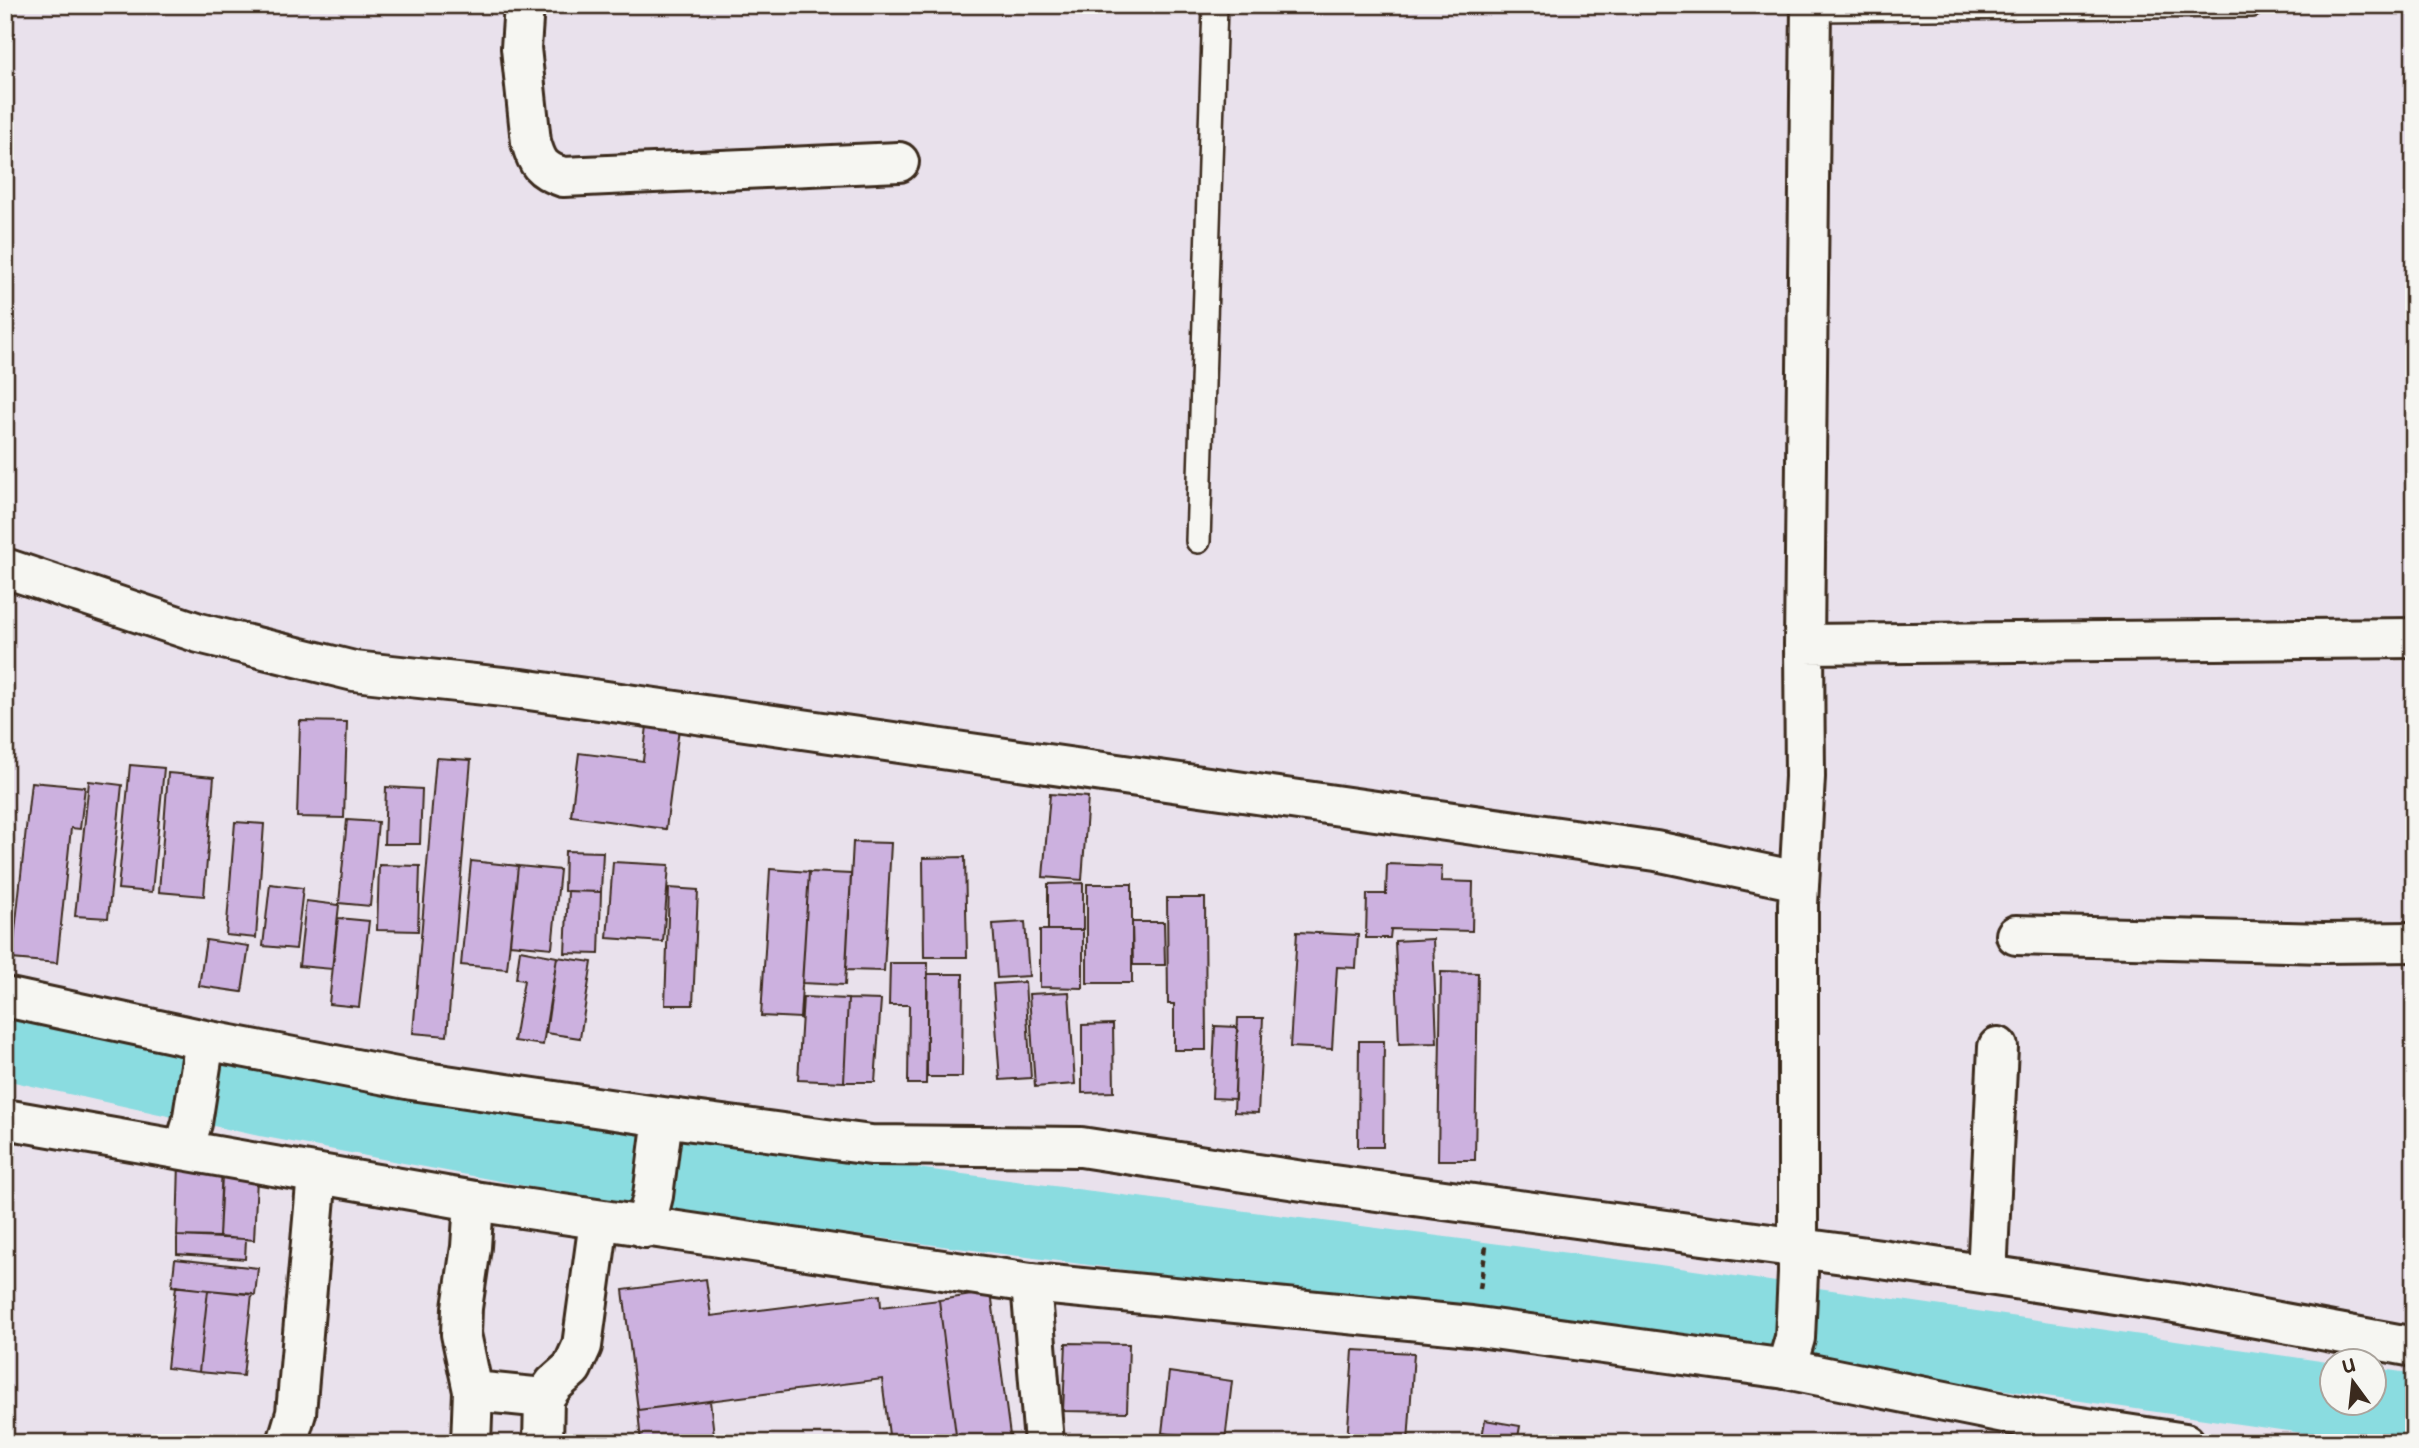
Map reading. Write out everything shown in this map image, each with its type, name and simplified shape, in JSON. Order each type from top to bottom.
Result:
[{"type":"street","points":[[524,5],[522,48],[531,142],[535,156],[545,171],[563,177],[899,162]]},
{"type":"street","points":[[1790,1354],[1798,1261],[1798,902],[1805,777],[1811,7]]},
{"type":"street","points":[[5,568],[200,633],[355,671],[522,690],[1656,851],[1798,902]]},
{"type":"street","points":[[1804,644],[2414,638]]},
{"type":"street","points":[[2016,935],[2323,943],[2414,942]]},
{"type":"street","points":[[5,997],[204,1049],[412,1080],[662,1130],[871,1145],[1081,1147],[1798,1261],[1987,1275],[2175,1303],[2414,1347]]},
{"type":"street","points":[[1987,1275],[1998,1047]]},
{"type":"street","points":[[188,1136],[204,1049]]},
{"type":"street","points":[[5,1119],[188,1136],[317,1174],[600,1221],[649,1212],[1031,1283],[1790,1354],[2054,1423],[2185,1443]]},
{"type":"street","points":[[649,1212],[662,1130]]},
{"type":"street","points":[[287,1443],[296,1413],[317,1174]]},
{"type":"street","points":[[471,1443],[473,1391],[461,1334],[474,1201]]},
{"type":"street","points":[[543,1443],[544,1398],[572,1368],[582,1346],[600,1221]]},
{"type":"street","points":[[1031,1283],[1044,1443]]},
{"type":"street","points":[[473,1391],[544,1398]]},
{"type":"lane","points":[[1198,541],[1215,5]]},
{"type":"lane","points":[[1811,7],[2252,5]]},
{"type":"path","points":[[1478,1300],[1487,1235]]},
{"type":"building","points":[[648,717],[680,721],[666,829],[571,816],[579,753],[643,761]]},
{"type":"building","points":[[300,721],[347,722],[344,818],[297,817]]},
{"type":"building","points":[[436,758],[471,760],[447,1036],[413,1033]]},
{"type":"building","points":[[130,765],[164,768],[152,892],[118,889]]},
{"type":"building","points":[[168,773],[214,777],[204,896],[159,892]]},
{"type":"building","points":[[89,781],[122,785],[108,918],[75,916]]},
{"type":"building","points":[[31,782],[85,787],[80,829],[71,828],[57,963],[12,959]]},
{"type":"building","points":[[386,787],[422,789],[420,844],[384,844]]},
{"type":"building","points":[[1050,794],[1088,797],[1082,880],[1043,877]]},
{"type":"building","points":[[347,820],[378,822],[370,906],[339,903]]},
{"type":"building","points":[[235,822],[264,824],[256,938],[226,935]]},
{"type":"building","points":[[853,842],[891,843],[884,971],[846,970]]},
{"type":"building","points":[[565,851],[603,852],[601,892],[564,891]]},
{"type":"building","points":[[965,857],[967,957],[924,957],[923,858]]},
{"type":"building","points":[[471,861],[518,866],[507,969],[461,965]]},
{"type":"building","points":[[613,862],[669,865],[663,942],[607,938]]},
{"type":"building","points":[[1387,864],[1442,866],[1441,881],[1473,882],[1472,931],[1391,929],[1390,938],[1366,938],[1367,894],[1386,894]]},
{"type":"building","points":[[379,865],[420,866],[418,931],[377,930]]},
{"type":"building","points":[[518,866],[560,870],[552,948],[510,944]]},
{"type":"building","points":[[770,869],[809,872],[800,1018],[761,1016]]},
{"type":"building","points":[[809,872],[851,874],[845,985],[802,983]]},
{"type":"building","points":[[1083,883],[1083,930],[1048,930],[1048,884]]},
{"type":"building","points":[[270,884],[303,888],[296,949],[263,946]]},
{"type":"building","points":[[1087,884],[1132,884],[1132,983],[1087,983]]},
{"type":"building","points":[[669,888],[698,890],[693,1005],[665,1005]]},
{"type":"building","points":[[568,891],[601,892],[599,954],[565,953]]},
{"type":"building","points":[[1167,898],[1205,898],[1206,1050],[1174,1050],[1174,1004],[1168,1004]]},
{"type":"building","points":[[306,901],[339,905],[332,969],[299,966]]},
{"type":"building","points":[[338,918],[369,921],[359,1007],[329,1004]]},
{"type":"building","points":[[1025,922],[1029,976],[997,978],[993,924]]},
{"type":"building","points":[[1132,922],[1164,922],[1165,965],[1133,965]]},
{"type":"building","points":[[1040,930],[1083,930],[1083,988],[1040,987]]},
{"type":"building","points":[[1297,932],[1358,935],[1356,968],[1337,967],[1332,1049],[1290,1047]]},
{"type":"building","points":[[1433,939],[1437,1043],[1399,1044],[1395,941]]},
{"type":"building","points":[[206,940],[249,946],[242,992],[199,986]]},
{"type":"building","points":[[520,950],[557,957],[543,1045],[514,1041],[524,980],[516,979]]},
{"type":"building","points":[[557,957],[592,962],[580,1038],[546,1033]]},
{"type":"building","points":[[890,963],[928,963],[926,1084],[908,1084],[909,1005],[889,1005]]},
{"type":"building","points":[[1441,972],[1478,973],[1475,1160],[1438,1160]]},
{"type":"building","points":[[927,974],[963,974],[962,1077],[927,1077]]},
{"type":"building","points":[[1025,982],[1031,1078],[1000,1080],[993,984]]},
{"type":"building","points":[[1069,992],[1075,1084],[1035,1087],[1029,994]]},
{"type":"building","points":[[803,997],[848,999],[844,1082],[798,1080]]},
{"type":"building","points":[[848,999],[881,1000],[875,1082],[844,1082]]},
{"type":"building","points":[[1238,1018],[1263,1018],[1258,1113],[1234,1112]]},
{"type":"building","points":[[1113,1024],[1114,1092],[1082,1093],[1082,1025]]},
{"type":"building","points":[[1215,1026],[1237,1027],[1235,1099],[1212,1098]]},
{"type":"building","points":[[1359,1041],[1384,1041],[1383,1147],[1358,1147]]},
{"type":"building","points":[[179,1162],[222,1163],[219,1237],[177,1236]]},
{"type":"building","points":[[222,1176],[257,1178],[254,1240],[219,1237]]},
{"type":"building","points":[[177,1236],[246,1239],[245,1259],[177,1254]]},
{"type":"building","points":[[175,1259],[258,1268],[255,1295],[172,1286]]},
{"type":"building","points":[[706,1279],[711,1316],[880,1295],[881,1307],[939,1300],[957,1443],[890,1443],[882,1379],[638,1410],[623,1290]]},
{"type":"building","points":[[176,1286],[208,1290],[199,1372],[167,1368]]},
{"type":"building","points":[[208,1290],[252,1294],[243,1376],[199,1372]]},
{"type":"building","points":[[991,1292],[1011,1443],[957,1443],[939,1300]]},
{"type":"building","points":[[1066,1343],[1129,1344],[1127,1412],[1063,1411]]},
{"type":"building","points":[[1353,1350],[1414,1353],[1408,1443],[1347,1443]]},
{"type":"building","points":[[1169,1372],[1232,1381],[1225,1441],[1162,1433]]},
{"type":"building","points":[[710,1401],[715,1443],[641,1443],[638,1410]]},
{"type":"building","points":[[1485,1420],[1520,1426],[1517,1443],[1481,1443]]},
{"type":"building","points":[[1162,1433],[1225,1441],[1225,1443],[1161,1443]]},
{"type":"waterway","points":[[5,1042],[268,1100],[630,1168],[1643,1300],[2318,1398]]},
{"type":"waterway","points":[[2388,1407],[2414,1411]]}]
